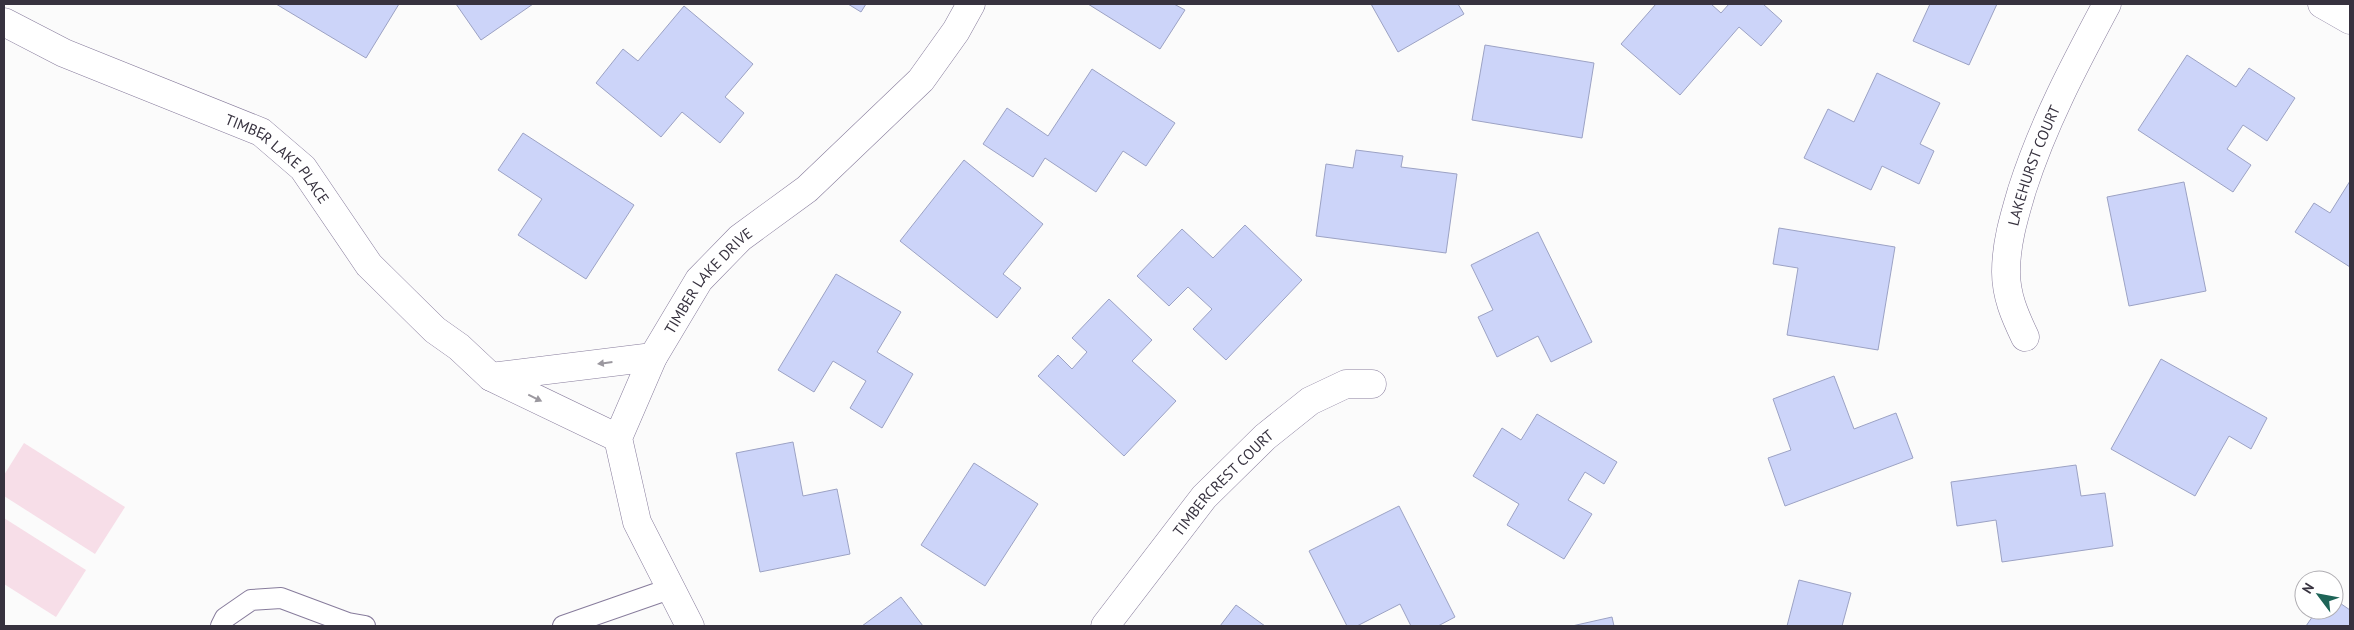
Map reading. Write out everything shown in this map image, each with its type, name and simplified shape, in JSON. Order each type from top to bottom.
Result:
[{"type":"street","name":"TIMBER LAKE DRIVE","points":[[618,438],[653,356],[699,280],[740,238],[807,189],[921,80],[956,31],[971,4]]},
{"type":"street","name":"LAKEHURST COURT","points":[[2025,337],[2010,304],[2006,273],[2009,231],[2032,158],[2064,83],[2107,4]]},
{"type":"street","points":[[2322,4],[2350,20]]},
{"type":"street","name":"TIMBER LAKE PLACE","points":[[4,22],[64,53],[261,132],[303,168],[369,265],[436,330],[459,347],[491,377],[618,438]]},
{"type":"street","points":[[491,377],[653,356]]},
{"type":"street","name":"TIMBERCREST COURT","points":[[1105,626],[1204,497],[1265,436],[1310,401],[1346,384],[1372,384]]},
{"type":"street","points":[[618,438],[637,522],[690,626]]},
{"type":"lane","points":[[563,626],[672,588]]},
{"type":"lane","points":[[221,626],[225,618],[251,600],[281,598],[353,625]]},
{"type":"shaded area","points":[[24,443],[125,507],[95,554],[4,496],[4,475]]},
{"type":"shaded area","points":[[4,518],[86,570],[56,617],[4,584]]},
{"type":"building","points":[[276,4],[399,4],[366,58]]},
{"type":"building","points":[[456,4],[533,4],[481,40]]},
{"type":"building","points":[[848,4],[866,4],[861,12]]},
{"type":"building","points":[[1088,4],[1174,4],[1185,10],[1160,49]]},
{"type":"building","points":[[1371,4],[1458,4],[1464,14],[1398,52]]},
{"type":"building","points":[[1656,4],[1711,4],[1721,13],[1729,4],[1763,4],[1782,21],[1761,46],[1739,27],[1680,95],[1621,44]]},
{"type":"building","points":[[1930,4],[1997,4],[1969,65],[1913,41]]},
{"type":"building","points":[[684,6],[753,64],[725,97],[744,113],[720,143],[682,112],[661,137],[596,83],[623,49],[638,61]]},
{"type":"building","points":[[1485,45],[1594,63],[1582,138],[1472,120]]},
{"type":"building","points":[[2187,55],[2236,87],[2249,68],[2295,98],[2267,141],[2243,125],[2227,149],[2251,165],[2233,192],[2138,130]]},
{"type":"building","points":[[1092,69],[1175,123],[1146,166],[1123,151],[1096,192],[1045,158],[1033,177],[983,144],[1007,108],[1048,136]]},
{"type":"building","points":[[1877,73],[1940,103],[1920,144],[1934,151],[1919,184],[1882,166],[1871,190],[1804,158],[1828,109],[1854,122]]},
{"type":"building","points":[[523,133],[634,205],[586,279],[518,235],[542,199],[498,170]]},
{"type":"building","points":[[1356,150],[1403,156],[1401,167],[1457,174],[1446,253],[1316,236],[1326,164],[1353,168]]},
{"type":"building","points":[[964,160],[1043,224],[1003,274],[1021,288],[997,318],[900,241]]},
{"type":"building","points":[[2350,181],[2350,267],[2295,232],[2314,203],[2330,213]]},
{"type":"building","points":[[2184,182],[2206,291],[2129,306],[2107,197]]},
{"type":"building","points":[[1245,225],[1302,280],[1226,360],[1193,329],[1212,309],[1188,287],[1169,306],[1137,276],[1182,229],[1213,258]]},
{"type":"building","points":[[1779,228],[1895,247],[1878,350],[1787,335],[1798,268],[1773,264]]},
{"type":"building","points":[[1538,232],[1592,342],[1551,362],[1538,336],[1497,357],[1478,317],[1493,310],[1471,265]]},
{"type":"building","points":[[836,274],[901,312],[877,352],[913,374],[882,428],[850,408],[866,381],[833,361],[814,392],[778,370]]},
{"type":"building","points":[[1109,299],[1152,340],[1132,361],[1176,401],[1124,456],[1038,376],[1058,355],[1072,369],[1087,352],[1072,338]]},
{"type":"building","points":[[2161,359],[2267,418],[2251,449],[2229,436],[2195,496],[2111,449]]},
{"type":"building","points":[[1834,376],[1854,429],[1896,413],[1913,458],[1785,506],[1768,458],[1791,450],[1773,399]]},
{"type":"building","points":[[1537,414],[1617,462],[1604,484],[1585,472],[1568,500],[1592,514],[1564,559],[1507,525],[1519,504],[1473,476],[1502,428],[1521,440]]},
{"type":"building","points":[[793,442],[803,496],[837,489],[850,554],[760,572],[736,453]]},
{"type":"building","points":[[974,463],[1038,504],[985,586],[921,545]]},
{"type":"building","points":[[2076,465],[2081,496],[2105,493],[2113,546],[2002,562],[1996,520],[1957,526],[1951,482]]},
{"type":"building","points":[[1399,506],[1455,617],[1438,626],[1411,626],[1400,604],[1357,626],[1347,626],[1309,551]]},
{"type":"building","points":[[1799,580],[1851,593],[1842,626],[1787,626]]},
{"type":"building","points":[[901,597],[923,626],[862,626]]},
{"type":"building","points":[[1236,605],[1265,626],[1220,626]]},
{"type":"building","points":[[2344,606],[2350,610],[2350,626],[2306,626],[2310,620],[2344,620]]},
{"type":"building","points":[[1612,617],[1614,626],[1572,626]]}]
